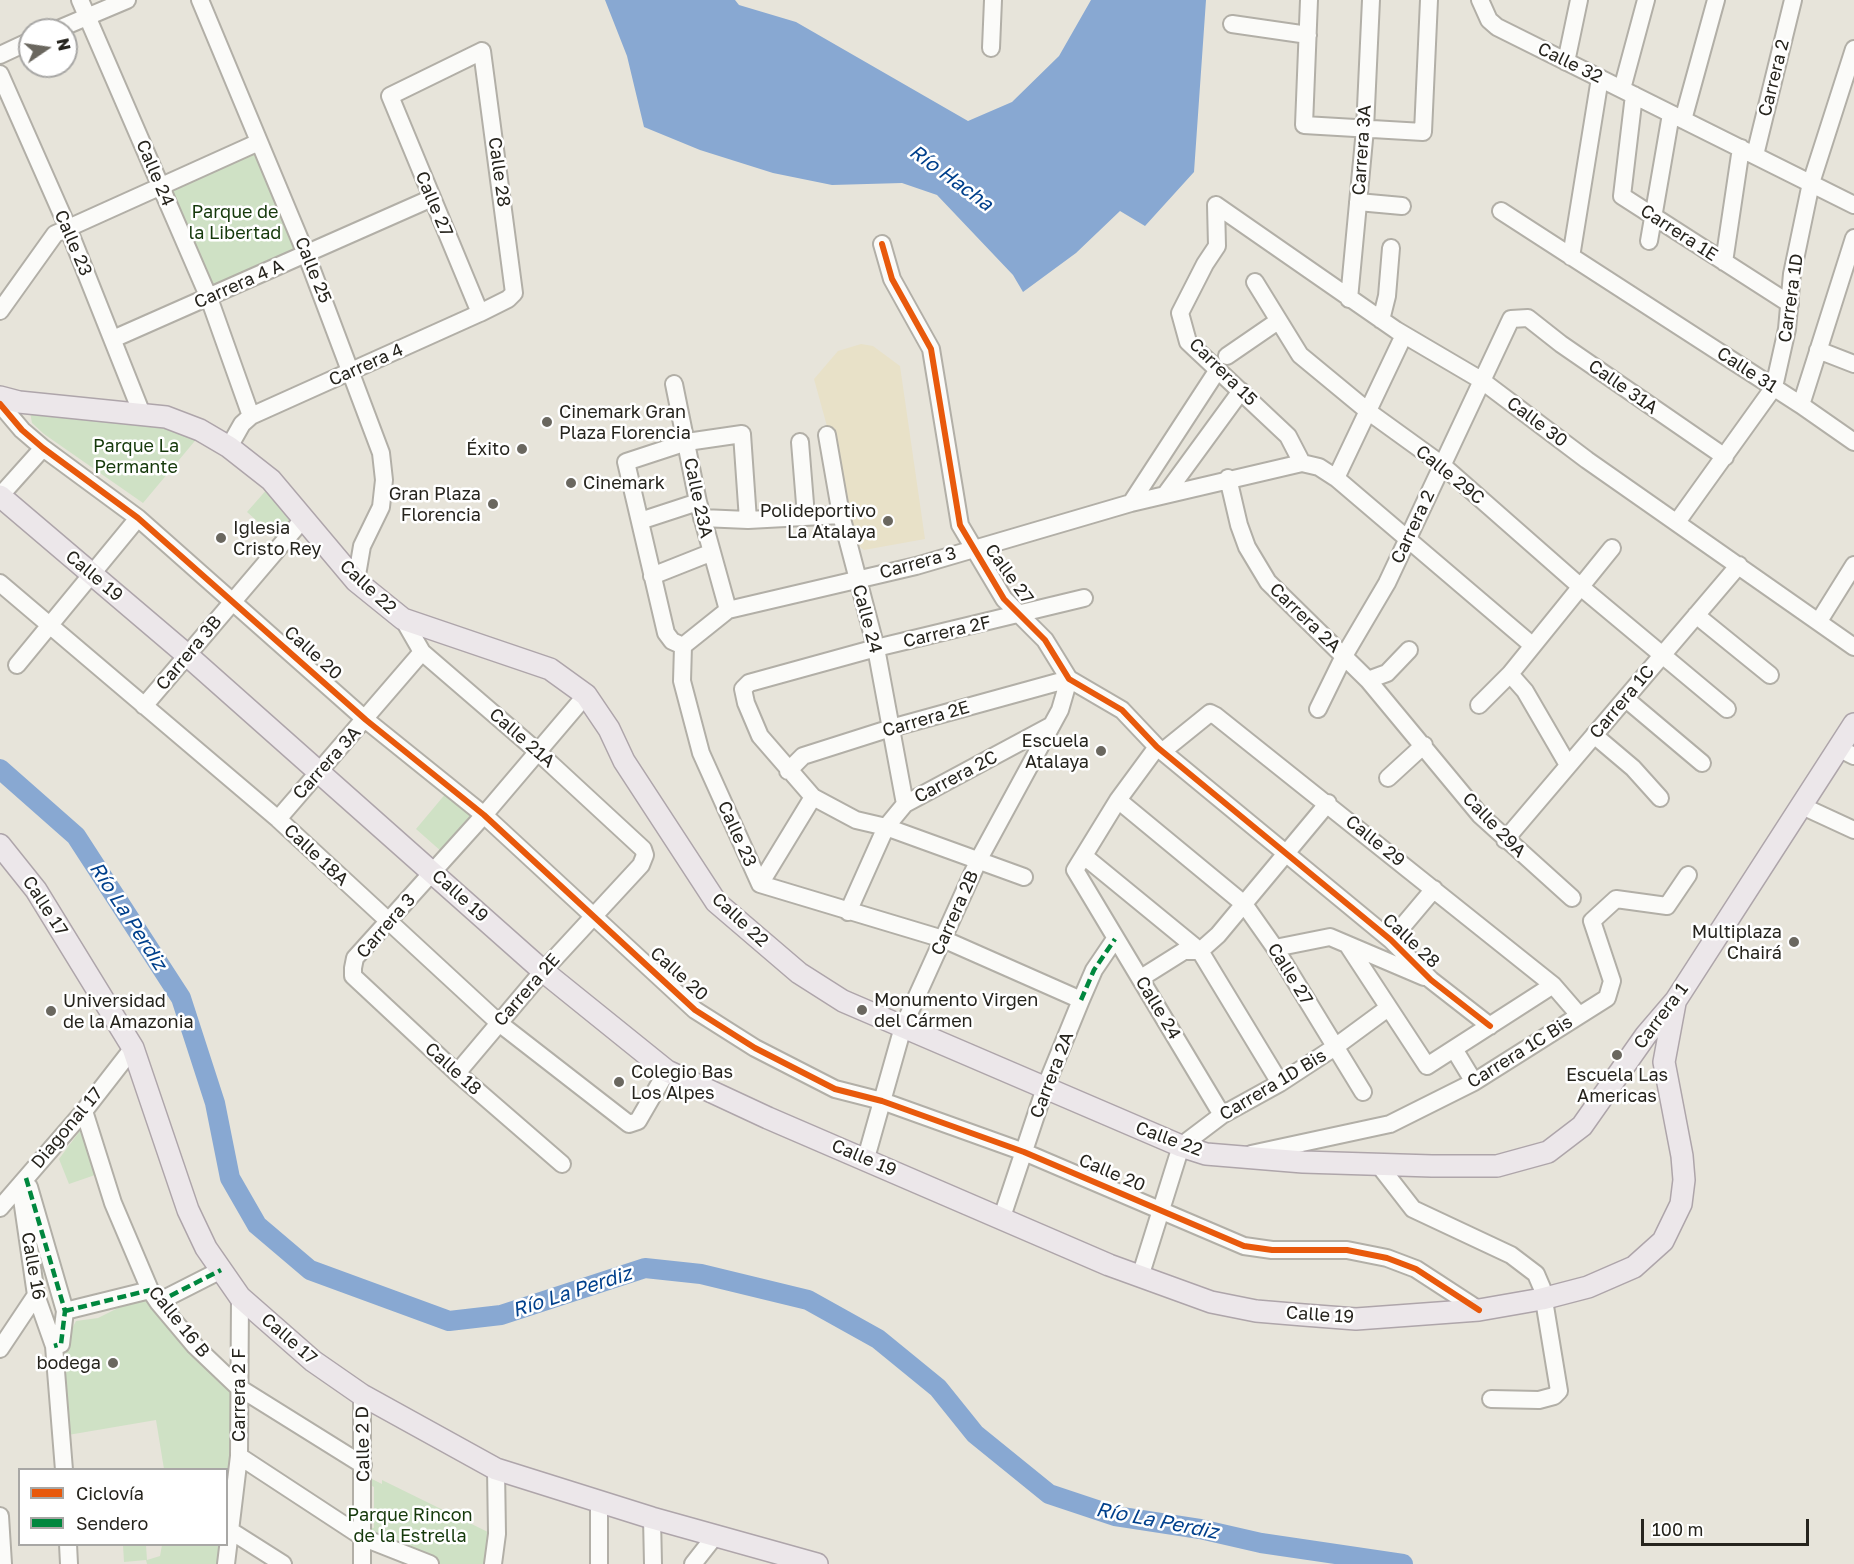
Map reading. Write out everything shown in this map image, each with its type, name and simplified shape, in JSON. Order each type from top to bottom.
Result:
[{"type":"main road","name":"Calle 22","points":[[0,397],[19,402],[166,417],[200,430],[229,447],[271,480],[356,581],[403,619],[550,669],[586,694],[609,729],[624,761],[716,902],[799,972],[843,1001],[1181,1146],[1206,1154],[1378,1164]]},
{"type":"main road","name":"Calle 19","points":[[0,496],[187,655],[543,971],[667,1071],[768,1118],[1140,1277],[1211,1302],[1256,1311],[1356,1319],[1479,1310],[1542,1299],[1587,1287],[1634,1267],[1663,1241],[1674,1223],[1681,1204],[1684,1180],[1664,1062],[1676,1000]]},
{"type":"main road","name":"Carrera 1","points":[[1378,1164],[1497,1166],[1548,1152],[1582,1126],[1646,1035],[1676,1000],[1802,806],[1846,752],[1854,724]]},
{"type":"main road","name":"Calle 17","points":[[0,845],[36,890],[133,1048],[188,1210],[206,1248],[240,1297],[313,1361],[362,1395],[496,1469],[557,1486],[652,1518],[812,1563]]},
{"type":"street","name":"Calle 24","points":[[80,0],[209,298],[251,416]]},
{"type":"street","points":[[78,20],[127,0]]},
{"type":"street","name":"Calle 25","points":[[200,0],[353,371],[381,453],[384,480],[381,507],[362,546],[356,581]]},
{"type":"street","points":[[990,48],[993,0]]},
{"type":"street","points":[[1309,0],[1304,125],[1423,132],[1429,0]]},
{"type":"street","name":"Carrera 3A","points":[[1349,299],[1365,129],[1371,0]]},
{"type":"street","name":"Calle 32","points":[[1480,0],[1489,20],[1497,27],[1854,205]]},
{"type":"street","points":[[1566,62],[1578,0]]},
{"type":"street","points":[[1628,92],[1646,0]]},
{"type":"street","points":[[1649,241],[1677,117],[1716,0]]},
{"type":"street","name":"Carrera 2","points":[[1748,152],[1793,0]]},
{"type":"street","points":[[1232,24],[1308,35]]},
{"type":"street","points":[[0,55],[18,47]]},
{"type":"street","name":"Carrera 1D","points":[[1677,522],[1774,387],[1780,370],[1792,274],[1811,183],[1854,49]]},
{"type":"street","name":"Calle 27","points":[[480,313],[390,96],[483,51]]},
{"type":"street","name":"Calle 28","points":[[483,51],[514,293]]},
{"type":"street","name":"Calle 23","points":[[0,74],[68,228],[142,414]]},
{"type":"street","points":[[1501,211],[1571,257],[1600,78]]},
{"type":"street","name":"Carrera 1E","points":[[1628,92],[1622,196],[1724,262],[1748,152]]},
{"type":"street","points":[[0,311],[55,234],[259,142]]},
{"type":"street","name":"Carrera 4 A","points":[[113,339],[432,198]]},
{"type":"street","points":[[1358,202],[1402,206]]},
{"type":"street","name":"Calle 30","points":[[1216,205],[1349,299],[1404,335],[1481,380],[1587,460],[1854,647]]},
{"type":"street","name":"Carrera 15","points":[[1216,205],[1217,246],[1205,264],[1180,313],[1188,342],[1288,436],[1302,464]]},
{"type":"street","points":[[1801,405],[1854,238]]},
{"type":"street","name":"Calle 27","points":[[882,244],[892,279],[931,349],[960,525],[1004,599],[1045,640],[1070,679],[1122,710],[1160,749],[1285,854]]},
{"type":"street","points":[[1381,320],[1387,296],[1391,249]]},
{"type":"street","name":"Calle 31","points":[[1571,257],[1853,439]]},
{"type":"street","points":[[1724,262],[1790,304]]},
{"type":"street","name":"Calle 29C","points":[[1256,282],[1300,354],[1369,412],[1442,464],[1582,588],[1662,654]]},
{"type":"street","name":"Carrera 4","points":[[229,447],[242,424],[251,416],[480,313],[508,299],[514,293]]},
{"type":"street","name":"Carrera 2","points":[[1318,709],[1344,656],[1387,583],[1511,319],[1523,317]]},
{"type":"street","name":"Calle 31A","points":[[1523,317],[1725,457]]},
{"type":"street","points":[[1227,356],[1278,321]]},
{"type":"street","points":[[1336,478],[1404,335]]},
{"type":"street","points":[[1818,350],[1854,364]]},
{"type":"street","points":[[1131,503],[1217,371]]},
{"type":"street","name":"Calle 23A","points":[[675,384],[710,553],[728,610]]},
{"type":"street","points":[[1165,495],[1241,391]]},
{"type":"street","name":"Calle 20","points":[[0,404],[22,430],[43,448],[138,518],[366,720],[484,815],[695,1010],[755,1048],[835,1089],[882,1101],[1024,1152],[1244,1246],[1272,1250],[1347,1250],[1387,1258],[1416,1269],[1479,1310]]},
{"type":"street","points":[[683,646],[672,640],[666,633],[626,462],[687,442],[742,434],[748,520]]},
{"type":"street","name":"Calle 24","points":[[827,435],[841,515],[876,648],[905,804]]},
{"type":"street","points":[[800,442],[806,516]]},
{"type":"street","points":[[0,496],[43,448]]},
{"type":"street","points":[[1302,464],[1319,467],[1336,478],[1532,645]]},
{"type":"street","name":"Carrera 3","points":[[683,646],[728,610],[916,566],[1131,503],[1228,478],[1302,464]]},
{"type":"street","name":"Carrera 2A","points":[[1228,478],[1239,525],[1247,547],[1268,582],[1368,680]]},
{"type":"street","points":[[640,521],[700,510],[748,520],[841,515]]},
{"type":"street","points":[[17,665],[138,518]]},
{"type":"street","name":"Carrera 3B","points":[[144,706],[304,518]]},
{"type":"street","points":[[339,561],[362,546]]},
{"type":"street","points":[[1479,705],[1510,674],[1582,588],[1612,548]]},
{"type":"street","points":[[652,576],[710,553]]},
{"type":"street","name":"Carrera 1C","points":[[1505,840],[1739,565]]},
{"type":"street","points":[[1819,621],[1854,565]]},
{"type":"street","name":"Calle 18A","points":[[0,583],[278,819],[388,923],[499,1023],[629,1124],[633,1125],[638,1121],[667,1071]]},
{"type":"street","name":"Carrera 2F","points":[[788,771],[760,735],[746,703],[743,689],[749,683],[876,648],[1084,598]]},
{"type":"street","points":[[1696,615],[1770,675]]},
{"type":"street","name":"Calle 21A","points":[[403,619],[422,652],[538,752],[643,849],[645,855]]},
{"type":"street","name":"Calle 23","points":[[683,646],[682,681],[701,753],[760,884],[943,939],[1081,1000]]},
{"type":"street","points":[[1368,680],[1387,673],[1409,650]]},
{"type":"street","name":"Carrera 3A","points":[[278,819],[366,720],[422,652]]},
{"type":"street","points":[[1662,654],[1727,709]]},
{"type":"street","points":[[1510,674],[1525,691],[1568,765]]},
{"type":"street","name":"Carrera 2B","points":[[866,1158],[903,1028],[979,859],[1053,725],[1070,679]]},
{"type":"street","name":"Carrera 2E","points":[[788,771],[803,756],[891,728],[1070,679]]},
{"type":"street","name":"Calle 29A","points":[[1368,680],[1480,815],[1505,840],[1572,898]]},
{"type":"street","name":"Carrera 3","points":[[352,968],[355,958],[484,815],[586,694]]},
{"type":"street","points":[[1626,699],[1702,762]]},
{"type":"street","name":"Calle 29","points":[[1160,749],[1210,713],[1328,803],[1554,985],[1579,1015]]},
{"type":"street","name":"Carrera 2C","points":[[848,912],[886,827],[905,804],[1053,725]]},
{"type":"street","points":[[1594,735],[1633,768],[1659,798]]},
{"type":"street","points":[[1388,778],[1424,745]]},
{"type":"street","points":[[1160,749],[1118,800],[1080,863],[1200,951],[1280,1083]]},
{"type":"street","points":[[788,771],[813,797],[856,820],[886,827],[979,859],[1024,878]]},
{"type":"street","points":[[760,884],[813,797]]},
{"type":"street","name":"Calle 27","points":[[1118,800],[1244,904],[1275,948],[1363,1092]]},
{"type":"street","points":[[1141,978],[1184,951],[1200,951],[1218,935],[1328,803]]},
{"type":"street","points":[[1802,806],[1854,830]]},
{"type":"street","name":"Calle 28","points":[[1285,854],[1391,940],[1431,980],[1490,1026]]},
{"type":"street","name":"Carrera 2E","points":[[457,1072],[543,971],[641,864],[645,855]]},
{"type":"street","name":"Calle 24","points":[[1080,863],[1115,939],[1141,978],[1222,1115]]},
{"type":"street","name":"Carrera 1C Bis","points":[[1237,1156],[1390,1124],[1474,1082],[1607,998],[1612,981],[1592,921],[1616,899],[1667,906],[1688,874]]},
{"type":"street","points":[[1391,940],[1434,889]]},
{"type":"street","points":[[1275,948],[1330,937],[1431,980]]},
{"type":"street","name":"Carrera 2A","points":[[1002,1217],[1045,1088],[1094,970],[1115,939]]},
{"type":"street","points":[[1349,947],[1427,1066],[1554,985]]},
{"type":"street","name":"Calle 18","points":[[352,968],[353,976],[457,1072],[562,1164]]},
{"type":"street","name":"Carrera 1D Bis","points":[[1181,1146],[1222,1115],[1280,1083],[1335,1047],[1388,1008]]},
{"type":"street","name":"Diagonal 17","points":[[0,1208],[84,1111],[133,1048]]},
{"type":"street","points":[[1454,1049],[1474,1082]]},
{"type":"street","name":"Calle 16 B","points":[[84,1111],[113,1203],[154,1296],[195,1346],[238,1387],[363,1465]]},
{"type":"street","points":[[1140,1277],[1163,1210],[1181,1146]]},
{"type":"street","points":[[1378,1164],[1413,1209],[1511,1255],[1536,1274],[1542,1288],[1559,1391],[1554,1396],[1539,1400],[1491,1399]]},
{"type":"street","points":[[23,1181],[65,1311],[61,1344],[54,1346],[64,1468]]},
{"type":"street","name":"Calle 16","points":[[23,1181],[36,1295],[54,1346]]},
{"type":"street","points":[[65,1311],[154,1296],[221,1270]]},
{"type":"street","points":[[0,1349],[36,1295]]},
{"type":"street","name":"Carrera 2 F","points":[[226,1564],[239,1456],[240,1297]]},
{"type":"street","name":"Calle 2 D","points":[[362,1395],[364,1538],[362,1564]]},
{"type":"street","points":[[239,1456],[364,1538],[430,1564]]},
{"type":"street","points":[[494,1564],[496,1469]]},
{"type":"street","points":[[599,1502],[599,1564]]},
{"type":"street","points":[[0,1516],[3,1564]]},
{"type":"street","points":[[652,1518],[653,1564]]},
{"type":"street","points":[[231,1531],[283,1564]]},
{"type":"street","points":[[693,1564],[715,1536]]},
{"type":"street","points":[[68,1546],[69,1564]]},
{"type":"green space","name":"Parque de la Libertad","points":[[253,152],[296,249],[213,287],[172,189]]},
{"type":"green space","name":"Parque La Permante","points":[[30,412],[124,420],[199,436],[143,503],[44,434],[32,423]]},
{"type":"green space","points":[[269,487],[297,514],[276,538],[247,512]]},
{"type":"green space","points":[[447,792],[473,816],[442,852],[416,829]]},
{"type":"green space","points":[[82,1128],[95,1175],[69,1184],[59,1159]]},
{"type":"green space","points":[[148,1293],[235,1390],[228,1514],[228,1468],[164,1468],[156,1420],[68,1435],[64,1381],[68,1366],[63,1346],[76,1321],[98,1318]]},
{"type":"green space","name":"Parque Rincon de la Estrella","points":[[368,1477],[382,1484],[382,1480],[494,1535],[490,1564],[437,1564],[369,1533],[368,1527],[374,1528],[374,1487],[368,1484]]},
{"type":"green space","points":[[123,1546],[146,1546],[147,1560],[160,1556],[162,1546],[225,1546],[222,1564],[147,1564],[146,1560],[124,1562]]},
{"type":"sand","points":[[861,344],[873,346],[900,366],[925,539],[864,550],[860,547],[851,549],[828,430],[814,379],[838,351]]},
{"type":"water","name":"Río Hacha","points":[[605,0],[735,0],[739,5],[796,22],[968,121],[1012,102],[1059,56],[1091,0],[1206,0],[1194,172],[1145,226],[1120,211],[1076,253],[1023,292],[1013,275],[937,195],[902,183],[832,185],[773,173],[700,150],[644,127],[627,56]]},
{"type":"waterway","name":"Río La Perdiz","points":[[0,769],[76,836],[181,998],[215,1103],[230,1178],[257,1225],[310,1270],[449,1321],[501,1315],[645,1268],[701,1274],[808,1300],[878,1339],[938,1388],[975,1434],[1049,1494],[1115,1516],[1200,1529],[1261,1543],[1403,1564]]},
{"type":"marked path","points":[[1081,1000],[1094,970],[1115,939]]},
{"type":"marked path","points":[[26,1178],[65,1311],[61,1344],[54,1346]]},
{"type":"marked path","points":[[158,1302],[221,1270]]},
{"type":"marked path","points":[[65,1311],[150,1290]]},
{"type":"cycle path","points":[[882,244],[892,279],[931,349],[960,525],[1004,599],[1045,640],[1069,679],[1122,710],[1157,747],[1391,940],[1431,980],[1490,1026]]},
{"type":"cycle path","points":[[0,404],[22,430],[43,448],[138,518],[366,720],[484,815],[695,1010],[755,1048],[835,1089],[882,1101],[1024,1152],[1244,1246],[1272,1250],[1347,1250],[1387,1258],[1416,1269],[1479,1310]]},
{"type":"place","name":"Cinemark Gran Plaza Florencia","points":[[547,422]]},
{"type":"place","name":"Éxito","points":[[522,449]]},
{"type":"place","name":"Cinemark","points":[[571,483]]},
{"type":"place","name":"Gran Plaza Florencia","points":[[493,504]]},
{"type":"place","name":"Polideportivo La Atalaya","points":[[888,521]]},
{"type":"place","name":"Iglesia Cristo Rey","points":[[221,538]]},
{"type":"place","name":"Escuela Atalaya","points":[[1101,751]]},
{"type":"place","name":"Multiplaza Chairá","points":[[1794,942]]},
{"type":"place","name":"Monumento Virgen del Cármen","points":[[862,1010]]},
{"type":"place","name":"Universidad de la Amazonia","points":[[51,1011]]},
{"type":"place","name":"Escuela Las Americas","points":[[1617,1055]]},
{"type":"place","name":"Colegio Bas Los Alpes","points":[[619,1082]]},
{"type":"place","name":"bodega","points":[[113,1363]]}]
